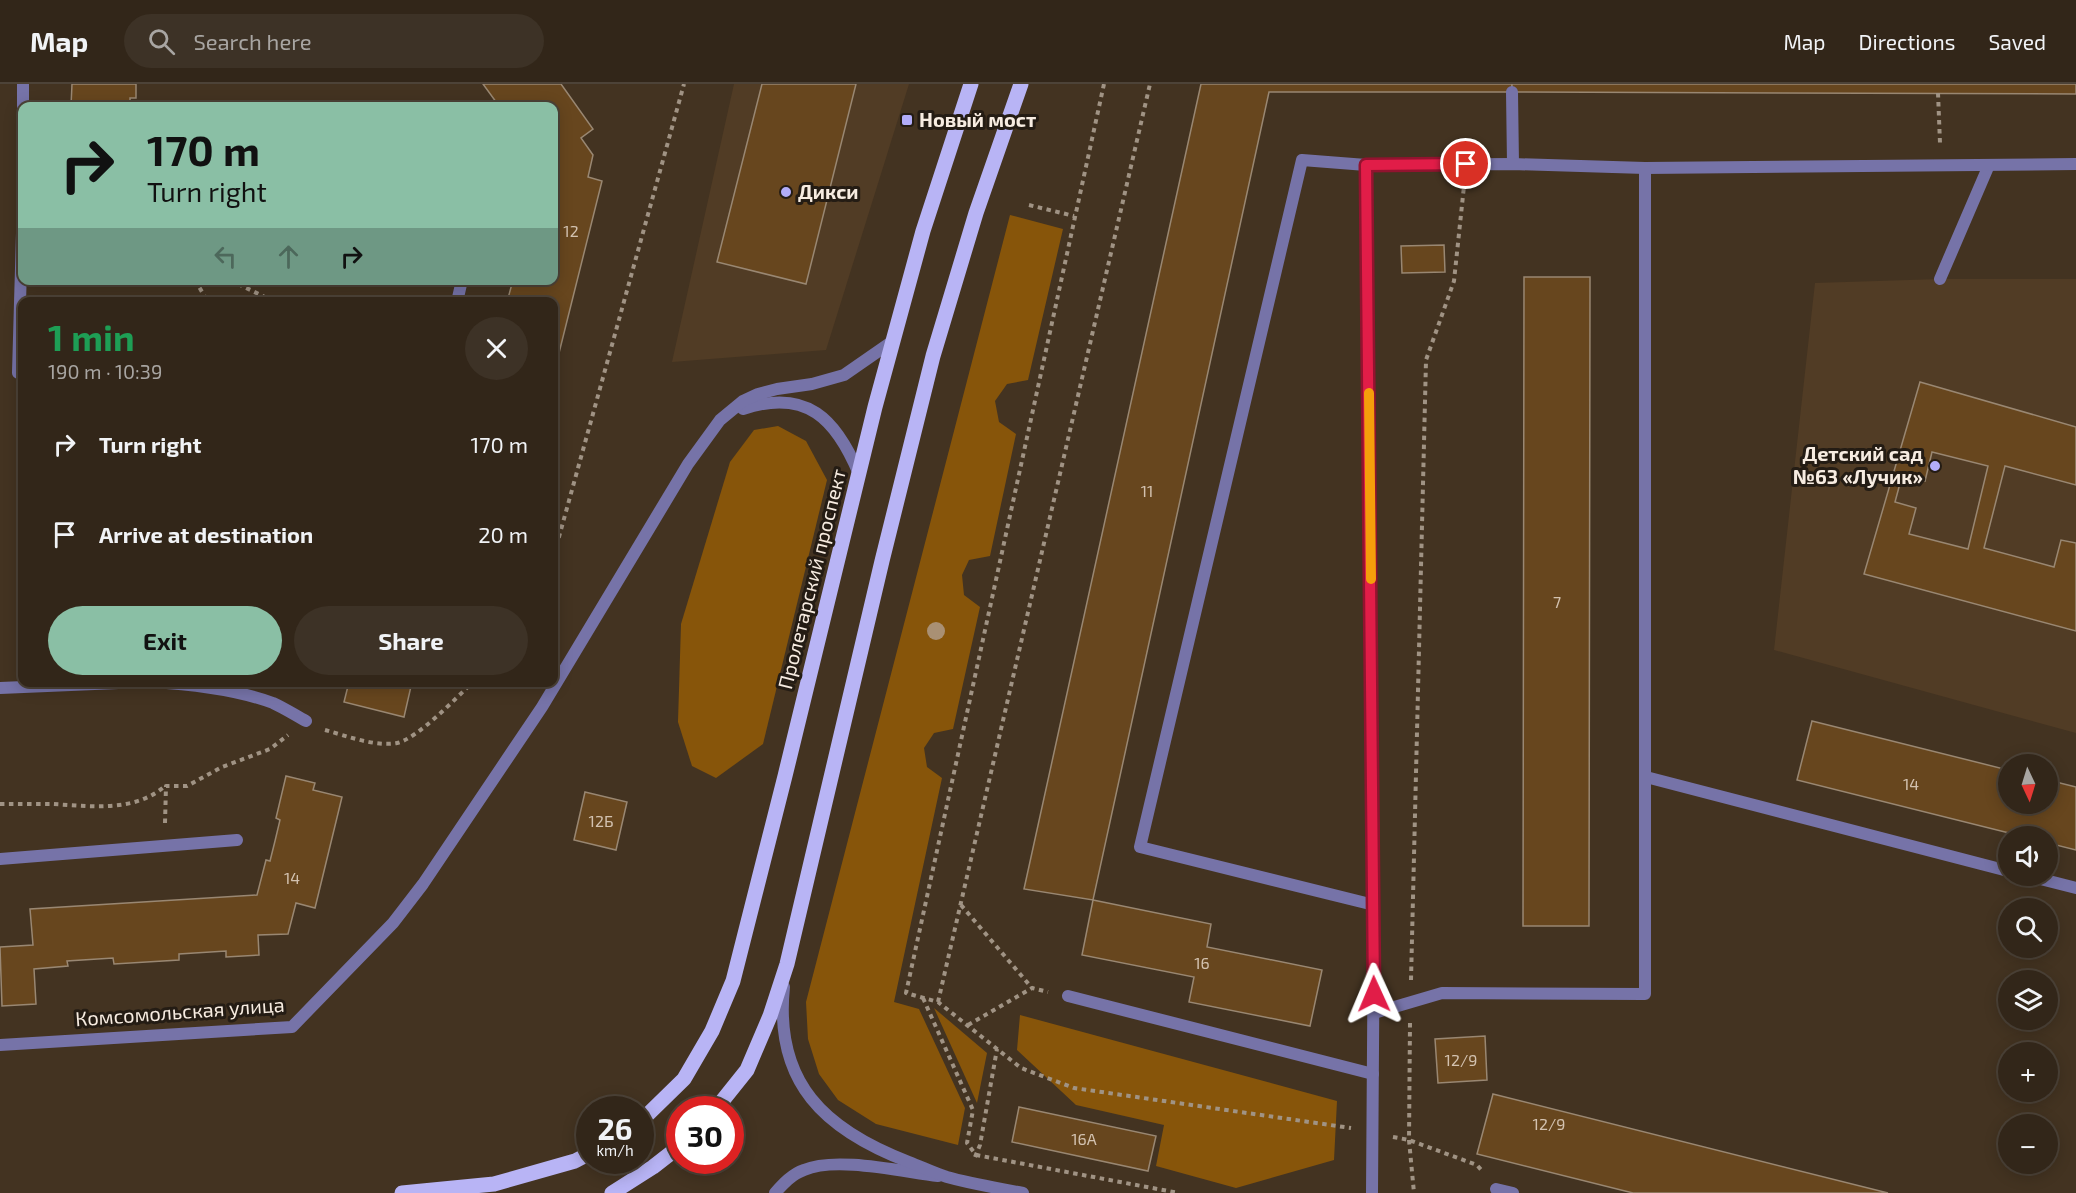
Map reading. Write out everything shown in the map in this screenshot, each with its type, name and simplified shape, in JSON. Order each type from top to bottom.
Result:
[{"type":"main road","name":"Пролетарский проспект","points":[[654,1108],[684,1079],[712,1031],[733,981],[893,341],[923,231],[971,84]]},
{"type":"main road","points":[[726,1096],[747,1070],[770,1017],[787,964],[933,356],[976,213],[1022,84]]},
{"type":"main road","points":[[612,1193],[666,1157]]},
{"type":"main road","points":[[402,1193],[494,1184],[576,1160]]},
{"type":"street","points":[[23,84],[23,102]]},
{"type":"street","points":[[1512,92],[1513,164]]},
{"type":"street","points":[[1374,905],[1140,847],[1302,160],[1366,165],[1513,164],[1645,168],[2076,164]]},
{"type":"street","points":[[1366,165],[1374,905],[1372,1193]]},
{"type":"street","points":[[1940,279],[1989,165]]},
{"type":"street","points":[[1374,1013],[1442,993],[1645,994],[1645,168]]},
{"type":"street","points":[[720,420],[730,410],[758,394],[812,384],[844,375],[893,341]]},
{"type":"street","points":[[720,420],[758,404],[787,404],[813,410],[827,419],[838,433],[848,448],[859,474]]},
{"type":"street","name":"Комсомольская улица","points":[[558,681],[688,464],[720,420]]},
{"type":"street","points":[[0,688],[24,687]]},
{"type":"street","points":[[207,687],[273,703],[306,721]]},
{"type":"street","name":"Комсомольская улица","points":[[0,1045],[292,1027],[393,923],[455,838],[555,687]]},
{"type":"street","points":[[1646,777],[1998,868]]},
{"type":"street","points":[[0,859],[165,848],[237,840]]},
{"type":"street","points":[[2058,883],[2076,888]]},
{"type":"street","points":[[787,964],[782,1003],[783,1034],[790,1061],[811,1101],[840,1126],[872,1146],[948,1177]]},
{"type":"street","points":[[1068,996],[1373,1074]]},
{"type":"street","points":[[775,1193],[786,1181],[804,1170],[827,1165],[853,1165],[948,1177],[1023,1193]]},
{"type":"street","points":[[1496,1189],[1513,1193]]},
{"type":"path","points":[[558,541],[684,84]]},
{"type":"path","points":[[1104,84],[906,993],[938,1002],[1021,1068],[1074,1089],[1334,1124],[1409,1140],[1477,1165],[1496,1189]]},
{"type":"path","points":[[938,1002],[1150,84]]},
{"type":"path","points":[[1938,93],[1940,165]]},
{"type":"path","points":[[1414,1193],[1409,1140],[1426,360],[1454,281],[1466,164]]},
{"type":"path","points":[[1029,205],[1074,216]]},
{"type":"path","points":[[240,285],[265,297]]},
{"type":"path","points":[[0,804],[96,806],[124,805],[141,801],[155,795],[166,786],[187,786],[222,767],[270,749],[306,721],[325,730],[350,737],[377,743],[398,743],[412,736],[467,687]]},
{"type":"path","points":[[165,848],[166,786]]},
{"type":"path","points":[[961,904],[1032,988],[1068,996]]},
{"type":"path","points":[[969,1025],[1032,988]]},
{"type":"path","points":[[923,997],[973,1110],[967,1143],[976,1155],[1179,1193]]},
{"type":"path","points":[[976,1155],[980,1145],[997,1049]]},
{"type":"shaded area","points":[[734,84],[909,84],[826,350],[672,362]]},
{"type":"shaded area","points":[[1010,215],[1063,229],[1028,380],[1007,384],[995,401],[999,422],[1016,434],[990,556],[969,560],[962,575],[964,595],[980,607],[953,729],[934,733],[924,748],[927,767],[942,778],[894,1002],[919,1009],[965,1108],[958,1145],[876,1124],[838,1100],[819,1074],[808,1039],[806,1002]]},
{"type":"shaded area","name":"Детский сад №63 «Лучик»","points":[[1940,279],[2076,279],[2076,733],[1774,650],[1815,283]]},
{"type":"shaded area","points":[[778,426],[806,441],[827,480],[763,744],[716,778],[692,766],[678,722],[681,624],[730,462],[754,430]]},
{"type":"shaded area","points":[[934,1008],[987,1053],[977,1103]]},
{"type":"shaded area","points":[[1020,1015],[1337,1101],[1334,1160],[1236,1188],[1156,1166],[1164,1125],[1076,1105],[1017,1050]]},
{"type":"building","points":[[72,84],[136,84],[136,98],[130,98],[130,102],[71,102]]},
{"type":"building","points":[[483,84],[561,84],[593,129],[581,138],[593,155],[588,177],[602,181],[558,357],[558,297],[508,297],[512,285],[558,285],[558,102],[496,102]]},
{"type":"building","points":[[762,84],[856,84],[806,284],[717,262]]},
{"type":"building","points":[[1201,84],[1512,84],[1512,92],[1269,92],[1093,900],[1024,889]]},
{"type":"building","points":[[1512,84],[2076,84],[2076,94],[1512,92]]},
{"type":"building","points":[[1444,245],[1445,272],[1402,273],[1401,246]]},
{"type":"building","points":[[1524,277],[1590,277],[1589,926],[1523,926]]},
{"type":"building","points":[[1920,382],[2076,427],[2076,485],[2005,466],[1984,548],[2054,567],[2061,540],[2076,543],[2076,631],[1864,574]],"holes":[[[1932,452],[1988,466],[1968,549],[1909,534],[1916,508],[1895,502],[1902,476],[1925,481]]]},
{"type":"building","points":[[348,687],[411,687],[404,717],[344,702]]},
{"type":"building","points":[[1812,721],[1998,768],[1998,814],[2058,814],[2058,782],[2076,787],[2076,850],[2058,846],[2058,826],[1998,826],[1998,830],[1797,780]]},
{"type":"building","points":[[286,776],[315,783],[313,790],[342,797],[315,908],[296,903],[288,934],[258,935],[259,955],[226,957],[226,951],[179,954],[179,960],[114,964],[113,958],[67,961],[68,966],[34,969],[36,1004],[2,1006],[0,947],[33,945],[30,909],[257,895],[266,860],[270,861],[275,841],[280,820],[276,818]]},
{"type":"building","points":[[585,792],[627,802],[616,850],[574,840]]},
{"type":"building","points":[[1093,900],[1211,924],[1207,947],[1322,970],[1310,1026],[1189,1002],[1194,977],[1082,955]]},
{"type":"building","points":[[1485,1036],[1487,1080],[1438,1083],[1435,1039]]},
{"type":"building","points":[[1493,1094],[1888,1193],[1633,1193],[1477,1154]]},
{"type":"building","points":[[1019,1107],[1156,1136],[1148,1171],[1012,1142]]},
{"type":"slow traffic","points":[[1369,393],[1371,579]]},
{"type":"place","name":"Новый мост","points":[[907,120]]},
{"type":"place","name":"Дикси","points":[[786,192]]},
{"type":"place","name":"Детский сад №63 «Лучик»","points":[[1935,466]]},
{"type":"route","points":[[1374,994],[1366,165],[1466,164]]}]
